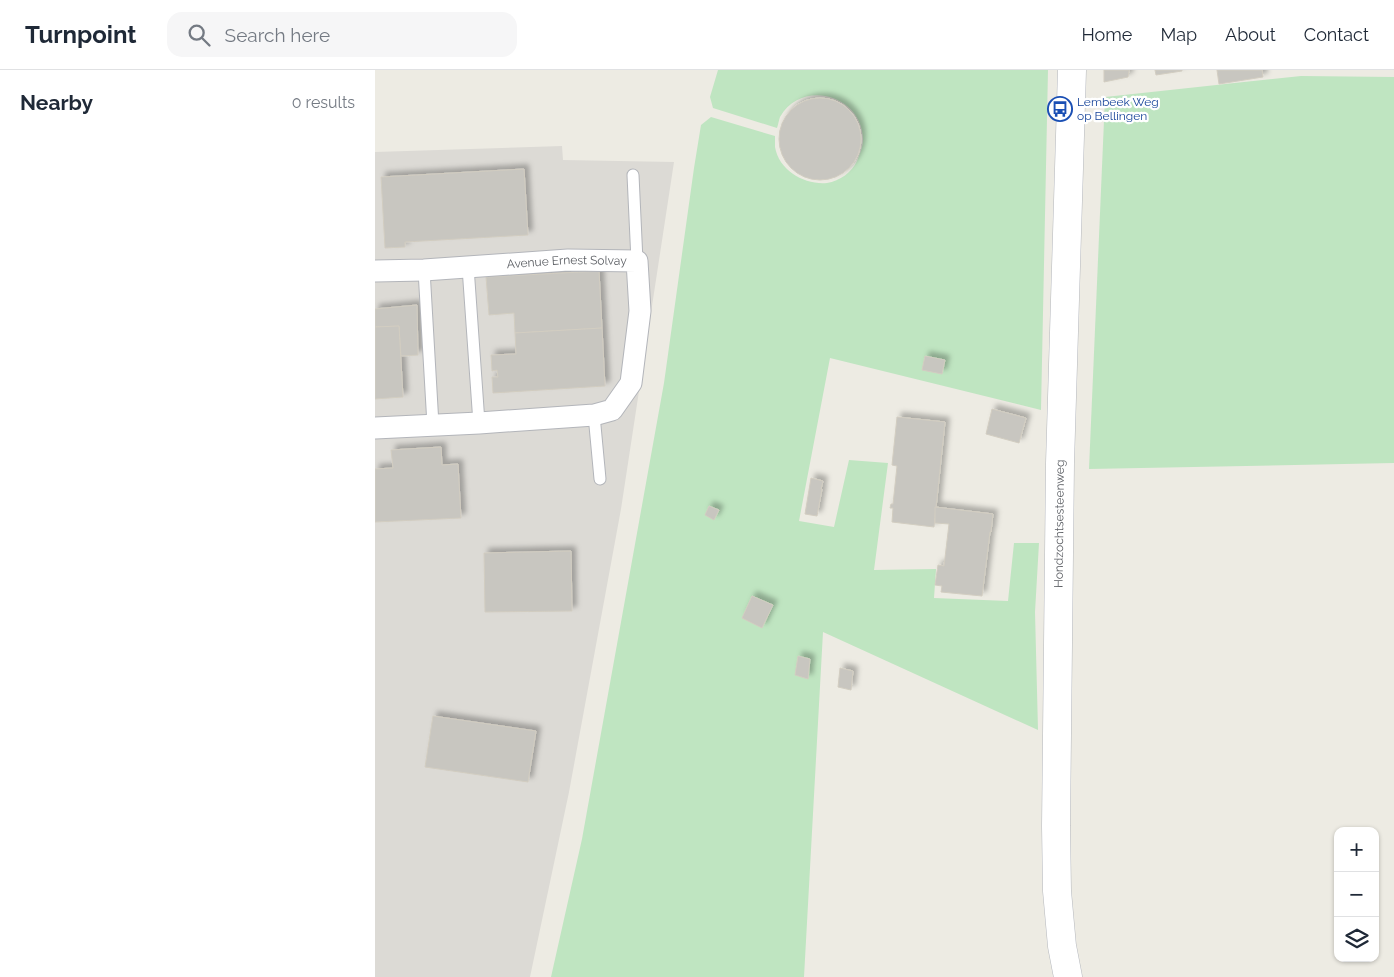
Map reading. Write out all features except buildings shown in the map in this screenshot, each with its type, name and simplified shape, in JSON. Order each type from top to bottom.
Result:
[{"type":"main road","name":"Hondzochtsesteenweg","points":[[1067,977],[1057,891],[1056,826],[1060,463],[1072,70]]},
{"type":"street","name":"Avenue Ernest Solvay","points":[[375,271],[424,270],[568,260],[637,261],[640,311],[631,383],[613,410],[594,415],[375,428]]},
{"type":"lane","points":[[633,175],[637,261]]},
{"type":"lane","points":[[468,267],[479,423]]},
{"type":"lane","points":[[424,270],[433,425]]},
{"type":"lane","points":[[594,415],[600,479]]},
{"type":"shaded area","points":[[562,146],[563,160],[674,162],[621,509],[569,792],[530,977],[375,977],[375,152]]},
{"type":"green space","points":[[718,70],[1048,70],[1041,410],[830,358],[799,521],[834,527],[849,460],[888,463],[874,570],[936,569],[934,598],[1008,601],[1014,543],[1039,543],[1035,612],[1038,730],[823,632],[804,977],[551,977],[582,839],[664,383],[701,125],[711,117],[775,136],[777,156],[787,169],[802,179],[819,183],[832,182],[849,172],[857,161],[863,139],[860,124],[853,112],[842,102],[829,97],[816,95],[802,98],[790,105],[780,117],[777,128],[713,108],[710,97]]},
{"type":"green space","points":[[1301,76],[1394,77],[1394,463],[1089,469],[1105,97]]},
{"type":"place","name":"Lembeek Weg op Bellingen","points":[[1060,109]]}]
